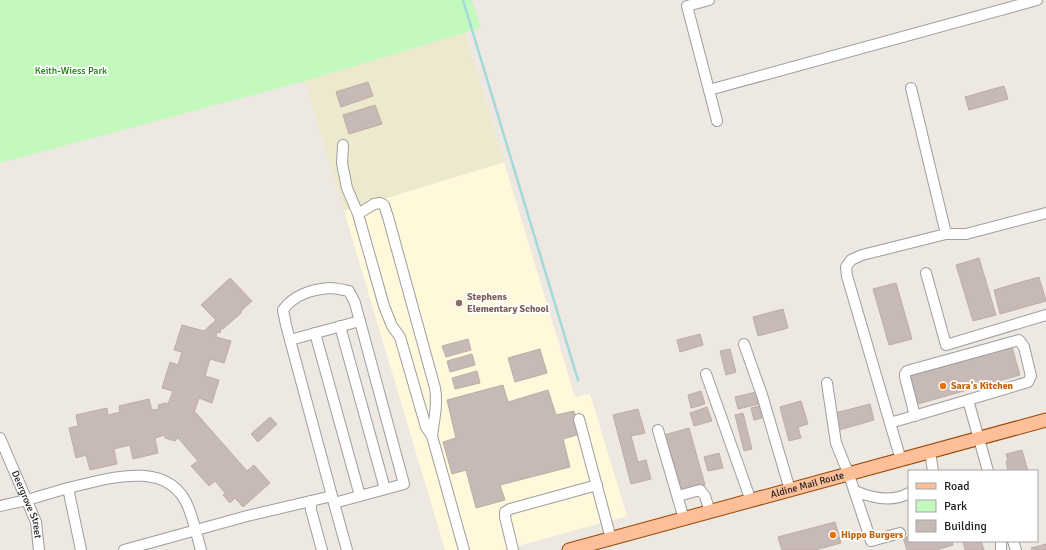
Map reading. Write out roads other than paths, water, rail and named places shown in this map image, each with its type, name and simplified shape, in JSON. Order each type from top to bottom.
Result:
[{"type":"main road","name":"Aldine Mail Route","points":[[571,550],[598,546],[611,539],[1046,420]]},
{"type":"street","points":[[709,0],[686,3],[716,121]]},
{"type":"street","points":[[709,90],[1037,0]]},
{"type":"street","points":[[911,88],[946,234]]},
{"type":"street","points":[[343,145],[342,163],[347,188],[358,214],[384,306],[392,326],[400,337],[426,426],[432,436],[464,550]]},
{"type":"street","points":[[358,214],[374,204],[380,203],[384,205],[436,394],[436,412],[432,436]]},
{"type":"street","points":[[902,460],[847,276],[846,267],[851,260],[862,255],[946,234],[966,234],[1046,213]]},
{"type":"street","points":[[926,274],[946,345],[1046,315]]},
{"type":"street","points":[[124,550],[195,530],[311,501],[333,500],[360,496],[404,484],[355,303],[349,291],[331,288],[309,292],[295,298],[287,304],[283,310],[290,340],[333,500],[347,550]]},
{"type":"street","points":[[290,340],[360,321]]},
{"type":"street","points":[[340,326],[385,489]]},
{"type":"street","points":[[315,333],[360,496]]},
{"type":"street","points":[[890,423],[915,416],[1028,382],[1031,376],[1024,346],[1019,340],[907,372],[905,377],[915,416]]},
{"type":"street","points":[[744,344],[762,395],[790,490]]},
{"type":"street","points":[[706,374],[751,501]]},
{"type":"street","points":[[827,383],[836,443],[849,474],[872,541],[900,533]]},
{"type":"street","points":[[968,400],[988,470]]},
{"type":"street","points":[[579,419],[611,539]]},
{"type":"street","points":[[658,430],[684,519]]},
{"type":"street","name":"Deergrove Street","points":[[0,438],[36,522],[39,550]]},
{"type":"street","points":[[930,452],[933,470]]},
{"type":"street","points":[[0,506],[68,488],[133,475],[154,476],[172,484],[182,494],[189,508],[201,550]]},
{"type":"street","points":[[513,550],[505,518],[505,512],[510,509],[597,485]]},
{"type":"street","points":[[68,488],[81,550]]},
{"type":"street","points":[[678,496],[700,490],[705,496],[710,512]]},
{"type":"street","points":[[855,491],[880,499],[895,498],[908,493]]},
{"type":"street","points":[[311,501],[311,510],[322,550]]},
{"type":"waterway","points":[[463,0],[578,380]]},
{"type":"place","name":"Stephens Elementary School","points":[[459,303]]},
{"type":"place","name":"Sara's Kitchen","points":[[943,386]]},
{"type":"place","name":"Hippo Burgers","points":[[833,535]]},
{"type":"park label","name":"Keith-Wiess Park","points":[[71,71]]}]
